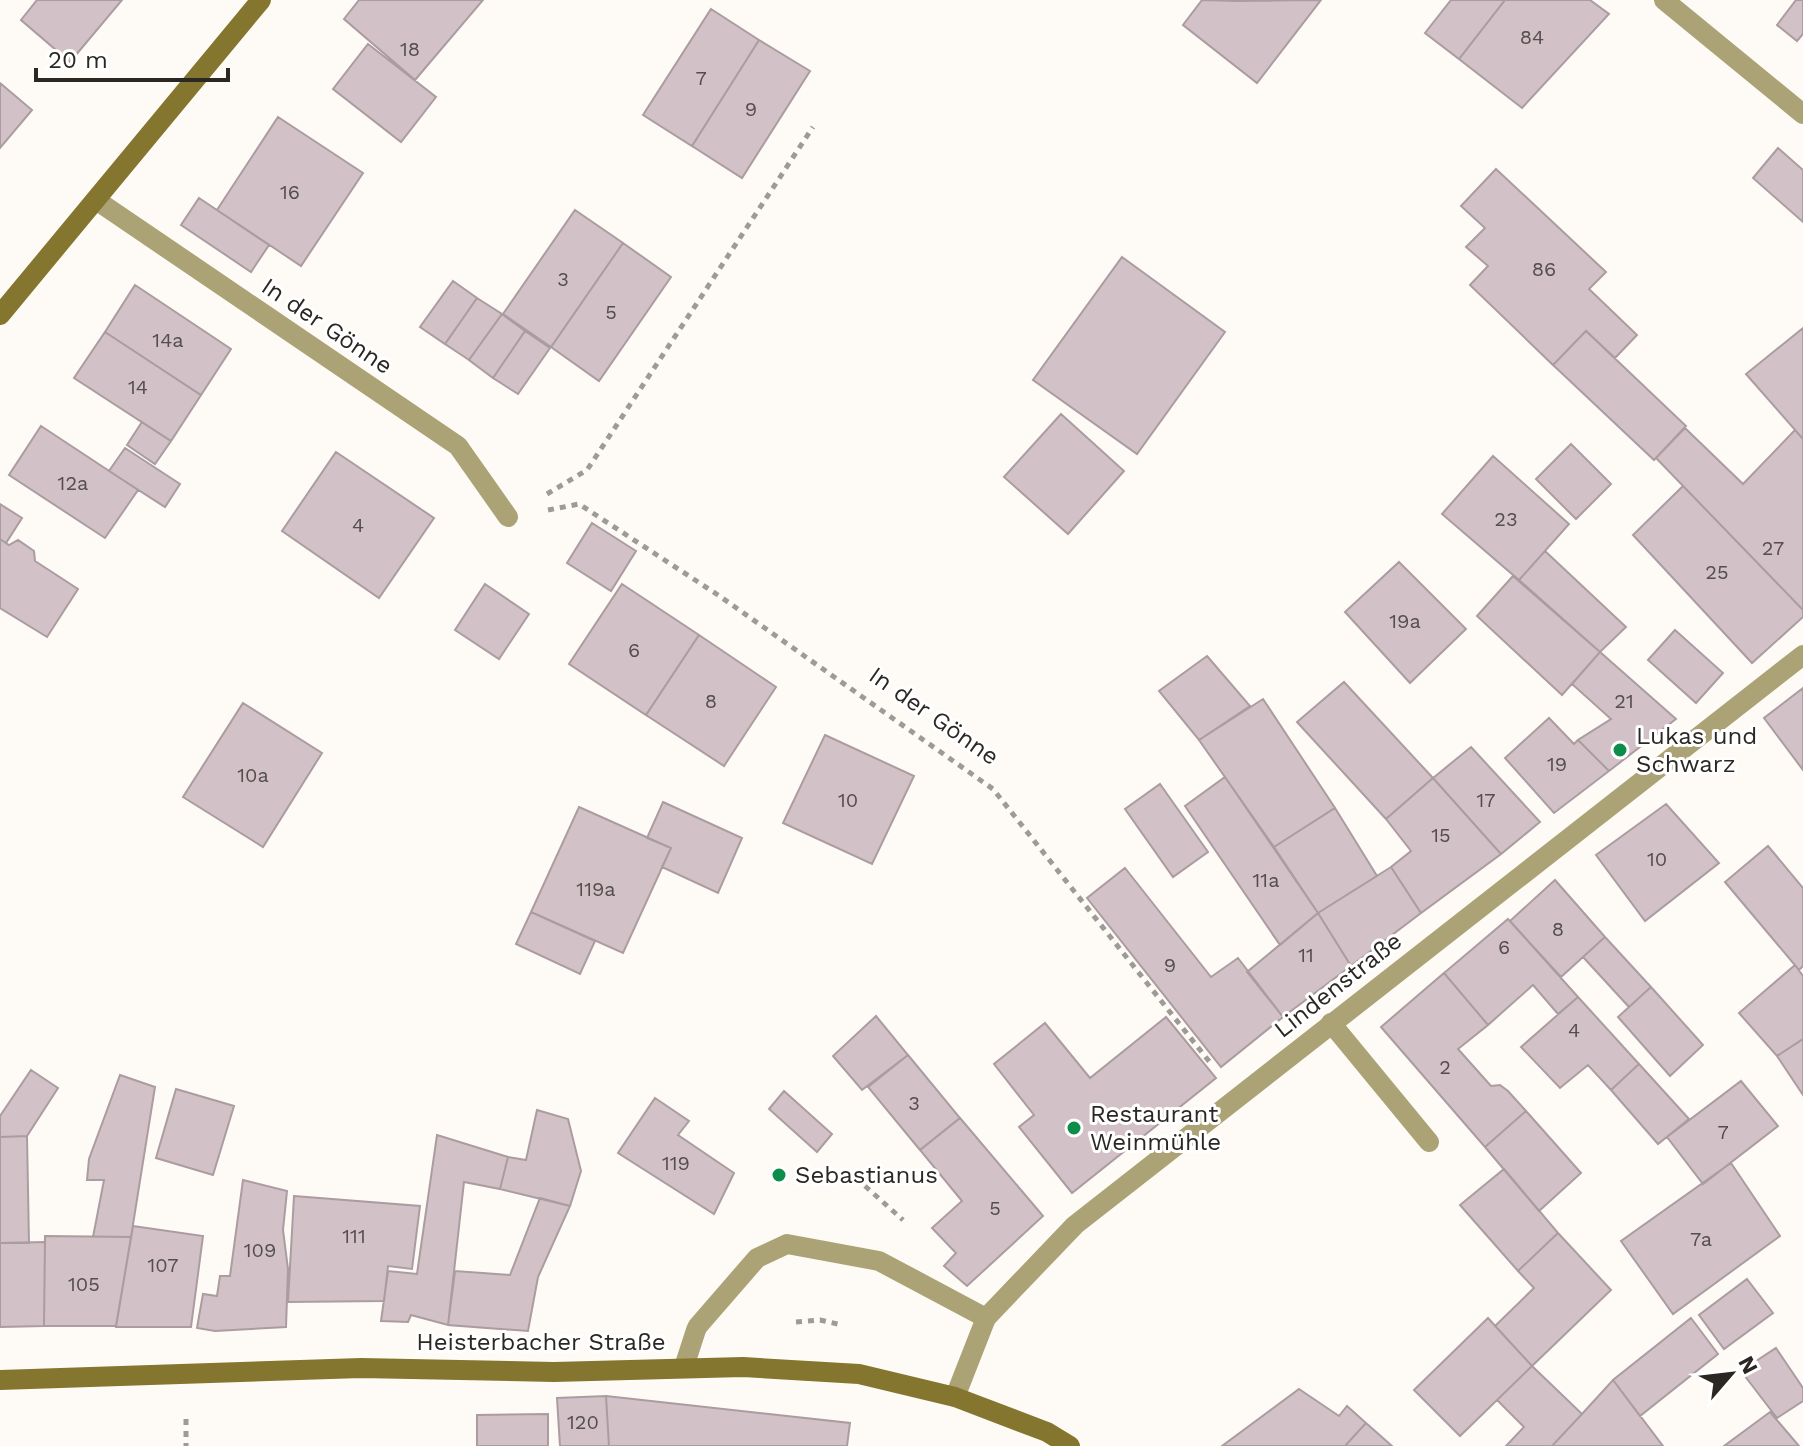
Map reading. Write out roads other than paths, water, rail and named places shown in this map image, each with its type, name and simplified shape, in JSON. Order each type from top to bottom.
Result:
[{"type":"main road","points":[[0,315],[261,0]]},
{"type":"main road","name":"Heisterbacher Straße","points":[[0,1380],[361,1368],[554,1372],[743,1367],[859,1374],[955,1397],[1047,1432],[1070,1446]]},
{"type":"street","points":[[1664,0],[1803,114]]},
{"type":"street","name":"In der Gönne","points":[[96,200],[458,446],[508,517]]},
{"type":"street","name":"Lindenstraße","points":[[955,1397],[986,1318],[1075,1225],[1803,655]]},
{"type":"street","points":[[1331,1023],[1429,1142]]},
{"type":"street","points":[[684,1367],[698,1326],[757,1258],[787,1244],[879,1261],[986,1318]]},
{"type":"place","name":"Lukas und Schwarz","points":[[1620,750]]},
{"type":"place","name":"Restaurant Weinmühle","points":[[1074,1128]]},
{"type":"place","name":"Sebastianus","points":[[779,1175]]}]
